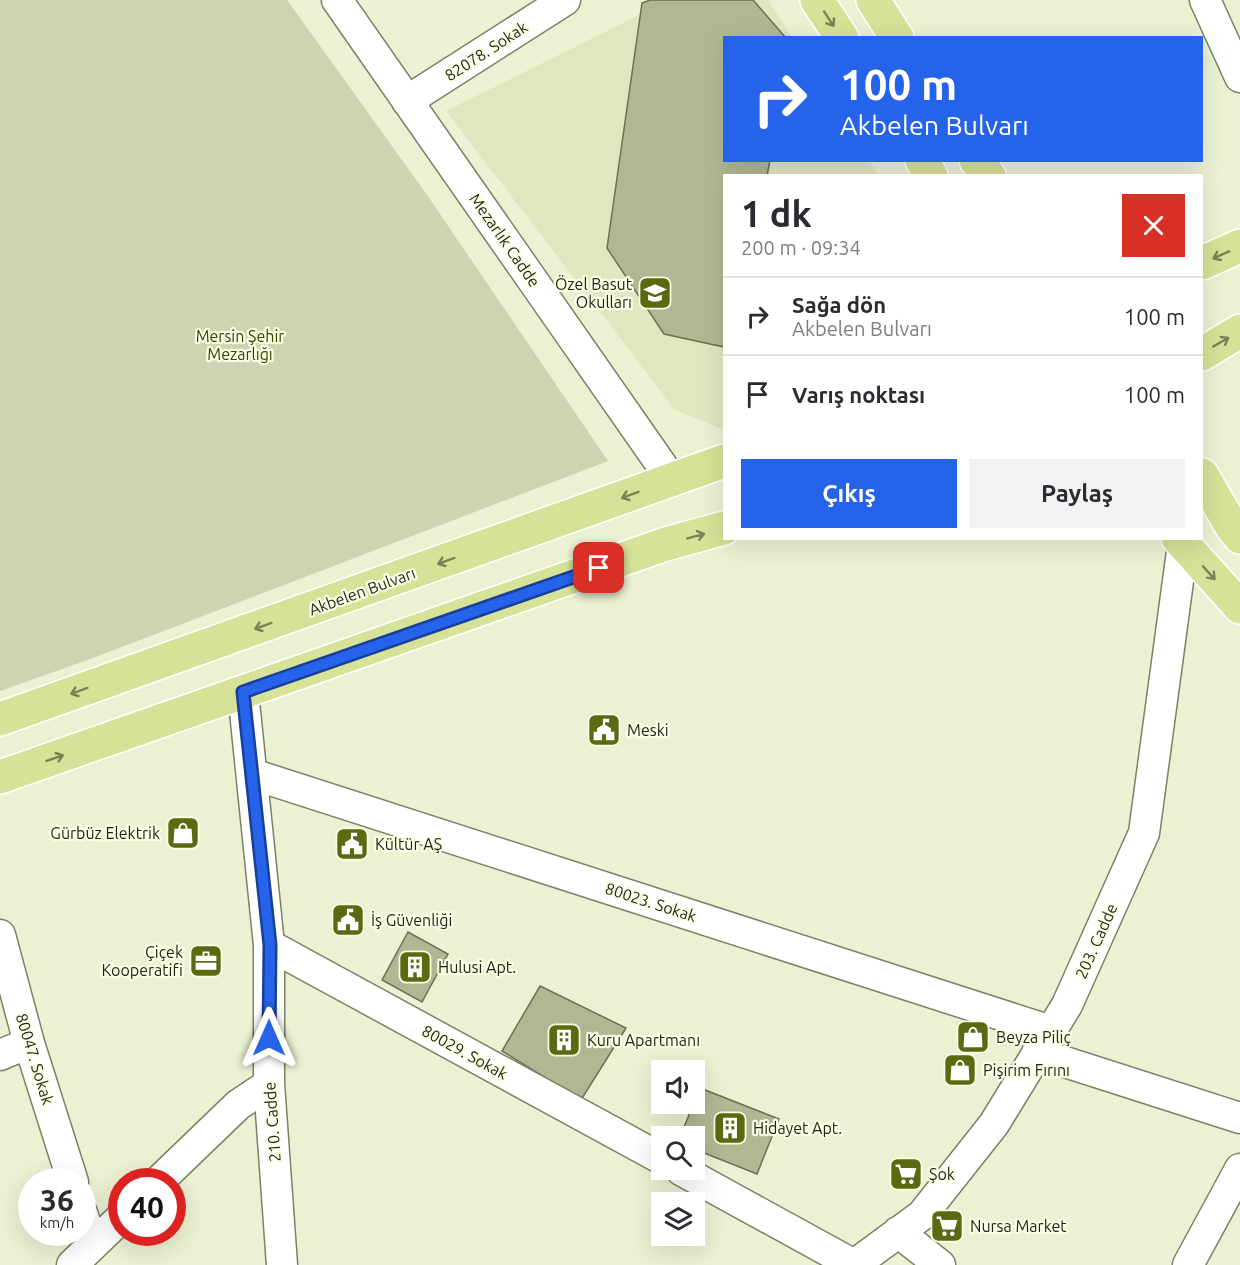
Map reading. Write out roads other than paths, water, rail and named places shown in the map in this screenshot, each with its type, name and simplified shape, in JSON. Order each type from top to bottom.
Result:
[{"type":"main road","points":[[817,0],[841,36]]},
{"type":"main road","points":[[873,0],[896,36]]},
{"type":"main road","points":[[978,162],[987,174]]},
{"type":"main road","points":[[1203,263],[1240,246]]},
{"type":"main road","points":[[1203,353],[1240,331]]},
{"type":"main road","name":"Akbelen Bulvarı","points":[[0,719],[723,461]]},
{"type":"main road","points":[[1203,477],[1240,537]]},
{"type":"main road","points":[[0,777],[655,548],[723,528]]},
{"type":"main road","points":[[1181,541],[1240,607]]},
{"type":"street","name":"Mezarlık Cadde","points":[[337,0],[672,480]]},
{"type":"street","name":"82078. Sokak","points":[[407,101],[565,0]]},
{"type":"street","points":[[1205,0],[1240,77]]},
{"type":"street","name":"203. Cadde","points":[[854,1265],[921,1215],[994,1124],[1067,1005],[1144,833],[1181,541]]},
{"type":"street","name":"210. Cadde","points":[[243,692],[270,945],[269,1084],[282,1265]]},
{"type":"street","name":"80023. Sokak","points":[[252,774],[1044,1042],[1240,1118]]},
{"type":"street","name":"80047. Sokak","points":[[0,935],[29,1043],[69,1168]]},
{"type":"street","name":"80029. Sokak","points":[[270,945],[651,1153]]},
{"type":"street","points":[[0,1055],[29,1043]]},
{"type":"street","points":[[172,1168],[238,1104],[269,1084]]},
{"type":"street","points":[[1188,1265],[1240,1169]]},
{"type":"street","points":[[699,1180],[854,1265]]},
{"type":"street","points":[[82,1255],[108,1230]]},
{"type":"street","points":[[898,1233],[940,1265]]},
{"type":"place","name":"Özel Basut Okulları","points":[[655,293]]},
{"type":"place","name":"Meski","points":[[604,730]]},
{"type":"place","name":"Gürbüz Elektrik","points":[[183,833]]},
{"type":"place","name":"Kültür AŞ","points":[[352,844]]},
{"type":"place","name":"İş Güvenliği","points":[[348,920]]},
{"type":"place","name":"Çiçek Kooperatifi","points":[[206,961]]},
{"type":"place","name":"Hulusi Apt.","points":[[415,967]]},
{"type":"place","name":"Beyza Piliç","points":[[973,1037]]},
{"type":"place","name":"Kuru Apartmanı","points":[[564,1040]]},
{"type":"place","name":"Pişirim Fırını","points":[[960,1070]]},
{"type":"place","name":"Hidayet Apt.","points":[[730,1128]]},
{"type":"place","name":"Şok","points":[[906,1174]]},
{"type":"place","name":"Nursa Market","points":[[947,1226]]},
{"type":"park label","name":"Mersin Şehir Mezarlığı","points":[[240,345]]}]
